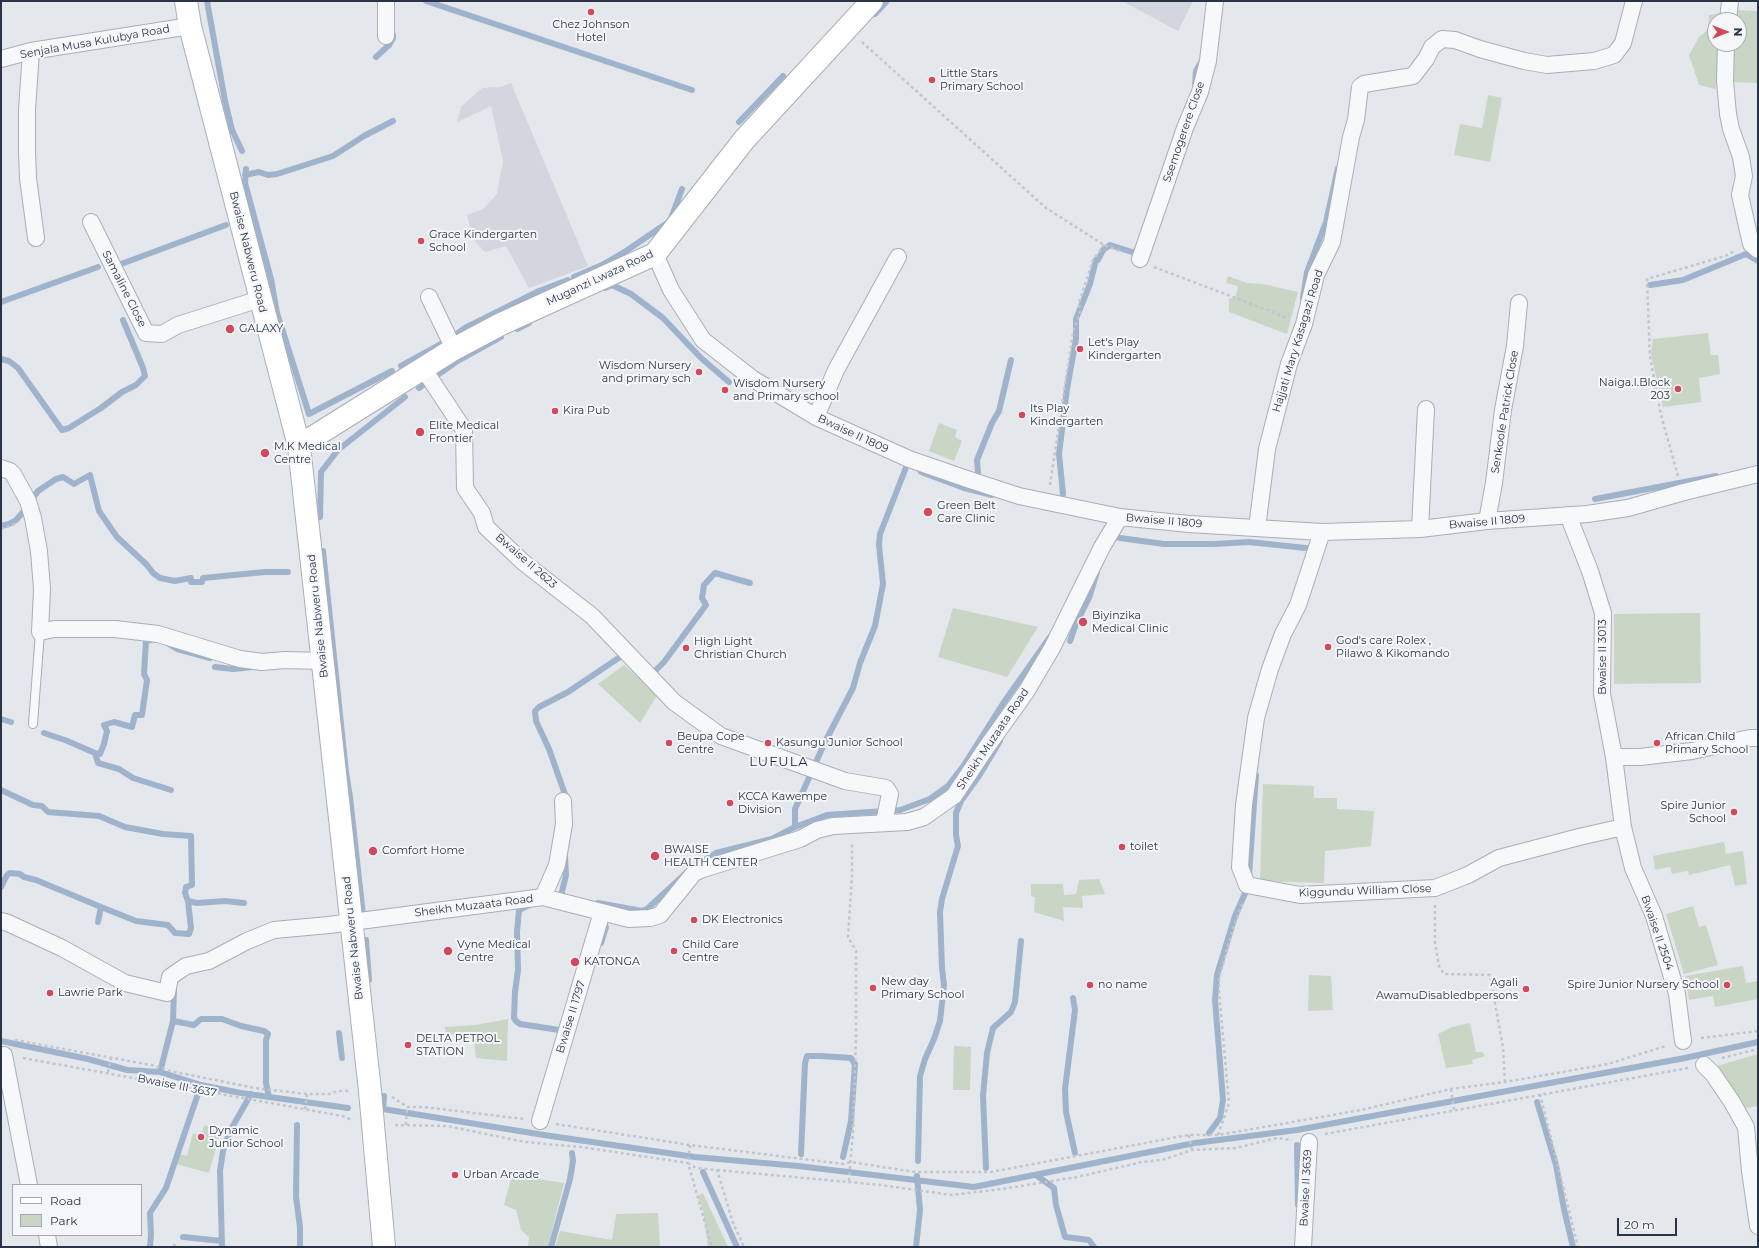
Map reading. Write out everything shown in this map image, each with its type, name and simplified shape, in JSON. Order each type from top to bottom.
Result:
[{"type":"main road","name":"Bwaise Nabweru Road","points":[[186,1],[190,26],[299,446],[370,1091],[363,1122],[383,1246]]},
{"type":"main road","name":"Muganzi Lwaza Road","points":[[299,446],[454,348],[501,324],[655,254],[744,140],[872,1]]},
{"type":"street","points":[[386,1],[386,36]]},
{"type":"street","name":"Ssemogerere Close","points":[[1140,259],[1185,128],[1200,92],[1208,61],[1215,1]]},
{"type":"street","name":"Hajjati Mary Kasagazi Road","points":[[1257,528],[1267,449],[1289,364],[1304,324],[1316,275],[1332,242],[1350,137],[1356,120],[1359,89],[1362,86],[1413,76],[1426,59],[1432,47],[1442,39],[1455,40],[1480,49],[1524,61],[1547,65],[1594,61],[1614,55],[1623,43],[1634,1]]},
{"type":"street","points":[[1729,12],[1730,1]]},
{"type":"street","name":"Senjala Musa Kulubya Road","points":[[1,60],[31,51],[190,26]]},
{"type":"street","points":[[31,51],[27,110],[27,152],[28,178],[36,238]]},
{"type":"street","points":[[1726,52],[1725,81],[1728,114],[1731,129],[1741,157],[1744,176],[1740,195],[1754,247]]},
{"type":"street","name":"Samaline Close","points":[[91,222],[146,333],[162,334],[178,325],[260,299]]},
{"type":"street","name":"Bwaise II 1809","points":[[655,254],[671,290],[703,340],[753,379],[816,417],[909,459],[1019,496],[1120,517],[1189,524],[1322,532],[1420,529],[1487,521],[1588,514],[1628,508],[1684,492],[1758,474]]},
{"type":"street","points":[[816,417],[836,370],[898,257]]},
{"type":"street","points":[[429,297],[454,348]]},
{"type":"street","name":"Senkoole Patrick Close","points":[[1487,521],[1494,483],[1503,410],[1515,346],[1519,303]]},
{"type":"street","name":"Bwaise II 2623","points":[[423,368],[464,430],[465,488],[482,513],[486,527],[523,562],[592,616],[674,702],[722,736],[845,781],[886,788],[890,794],[884,822]]},
{"type":"street","points":[[1420,529],[1426,409]]},
{"type":"street","points":[[1,468],[10,471],[13,474],[28,501],[33,518],[39,551],[42,589],[40,632],[54,629],[115,629],[158,634],[240,659],[262,662],[285,660],[323,661]]},
{"type":"street","name":"Bwaise II 3013","points":[[1568,515],[1590,571],[1603,613],[1602,694],[1614,757],[1623,827]]},
{"type":"street","name":"Sheikh Muzaata Road","points":[[1,921],[62,948],[125,983],[167,993],[170,977],[186,966],[209,961],[247,941],[274,930],[351,922],[542,897],[629,919],[650,918],[660,914],[694,873],[703,869],[800,838],[817,830],[832,826],[884,822],[907,822],[924,817],[954,796],[1026,692],[1052,648],[1102,547],[1120,517]]},
{"type":"street","points":[[1249,885],[1247,885],[1240,867],[1245,798],[1256,718],[1270,669],[1283,634],[1298,605],[1322,532]]},
{"type":"street","points":[[1614,757],[1640,757],[1684,752],[1750,738],[1758,738]]},
{"type":"street","points":[[542,897],[557,865],[564,824],[563,801]]},
{"type":"street","name":"Kiggundu William Close","points":[[1249,885],[1300,895],[1435,888],[1468,875],[1499,858],[1579,836],[1623,827]]},
{"type":"street","name":"Bwaise II 2504","points":[[1623,827],[1633,868],[1654,916],[1677,994],[1683,1041]]},
{"type":"street","name":"Bwaise II 1797","points":[[540,1121],[602,912]]},
{"type":"street","points":[[4,1054],[8,1082],[29,1184]]},
{"type":"street","points":[[1704,1065],[1713,1074],[1732,1102],[1746,1128],[1750,1171],[1758,1226]]},
{"type":"street","name":"Bwaise II 3639","points":[[1303,1247],[1309,1142]]},
{"type":"street","points":[[47,1236],[49,1247]]},
{"type":"lane","points":[[33,724],[40,632]]},
{"type":"path","points":[[846,29],[1046,208],[1104,245],[1140,259],[1161,271],[1304,324]]},
{"type":"path","points":[[1047,501],[1073,333],[1080,312],[1079,303],[1092,260],[1104,245]]},
{"type":"path","points":[[1684,492],[1661,415],[1650,357],[1647,279],[1754,247]]},
{"type":"path","points":[[849,1181],[856,1037],[856,951],[848,937],[852,877],[851,825]]},
{"type":"path","points":[[1218,1135],[1229,1103],[1219,978],[1233,929],[1249,885]]},
{"type":"path","points":[[1435,888],[1435,943],[1439,966],[1444,974],[1490,975],[1503,1048],[1505,1082]]},
{"type":"path","points":[[8,1038],[112,1059],[156,1066],[170,1071],[254,1088],[307,1094],[330,1094],[338,1091],[370,1091],[389,1095],[407,1107],[423,1107],[540,1121],[690,1145],[843,1164],[851,1162],[915,1172],[991,1172],[1189,1135],[1218,1135],[1361,1110],[1451,1089],[1505,1082],[1608,1064],[1683,1041],[1758,1031]]},
{"type":"path","points":[[1309,1142],[1326,1134],[1704,1065],[1723,1058],[1758,1049]]},
{"type":"path","name":"Bwaise III 3637","points":[[4,1054],[342,1116],[363,1122],[394,1125],[406,1124],[447,1126],[525,1142],[581,1147],[688,1163],[696,1168],[717,1170]]},
{"type":"path","points":[[108,1072],[112,1059]]},
{"type":"path","points":[[1451,1089],[1454,1110]]},
{"type":"path","points":[[305,1109],[307,1094]]},
{"type":"path","points":[[1540,1094],[1578,1247]]},
{"type":"path","points":[[406,1124],[407,1107]]},
{"type":"path","points":[[1189,1135],[1192,1150]]},
{"type":"path","name":"Bwaise II 3639","points":[[717,1170],[849,1181],[951,1194],[1002,1189],[1077,1177],[1142,1162],[1162,1160],[1192,1150],[1236,1148],[1277,1138],[1309,1142]]},
{"type":"path","points":[[690,1145],[688,1163],[712,1247]]},
{"type":"path","points":[[717,1170],[733,1223],[744,1247]]},
{"type":"path","points":[[174,1247],[175,1242]]},
{"type":"shaded area","points":[[1122,1],[1193,1],[1178,31]]},
{"type":"shaded area","points":[[511,83],[588,266],[529,288],[506,246],[485,252],[476,242],[472,234],[467,215],[483,209],[497,194],[503,161],[491,106],[457,122],[461,107],[482,88],[500,87]]},
{"type":"green space","points":[[1733,10],[1758,11],[1758,83],[1731,82],[1733,52],[1747,52],[1747,12],[1733,12]]},
{"type":"green space","points":[[1707,31],[1707,52],[1718,52],[1716,89],[1699,85],[1689,55],[1699,37]]},
{"type":"green space","points":[[1488,95],[1502,98],[1490,162],[1454,155],[1460,124],[1482,128]]},
{"type":"green space","points":[[1228,276],[1247,283],[1263,284],[1298,292],[1287,334],[1229,312],[1229,298],[1235,299],[1238,286],[1226,283]]},
{"type":"green space","points":[[1708,333],[1711,355],[1718,355],[1720,374],[1699,378],[1701,402],[1663,407],[1651,354],[1653,339]]},
{"type":"green space","points":[[939,423],[957,430],[955,437],[962,441],[954,461],[929,451]]},
{"type":"green space","points":[[953,608],[1038,627],[1007,677],[938,657]]},
{"type":"green space","points":[[1700,613],[1701,683],[1614,684],[1614,614]]},
{"type":"green space","points":[[624,665],[658,694],[640,723],[598,684]]},
{"type":"green space","points":[[1263,784],[1314,786],[1314,798],[1337,798],[1337,809],[1374,811],[1371,846],[1325,851],[1324,883],[1260,881]]},
{"type":"green space","points":[[1724,842],[1726,854],[1743,851],[1747,884],[1735,886],[1730,865],[1689,875],[1688,871],[1672,874],[1670,867],[1655,870],[1653,856]]},
{"type":"green space","points":[[1099,879],[1105,894],[1082,896],[1083,908],[1063,907],[1064,921],[1034,912],[1035,897],[1031,896],[1031,884],[1063,884],[1064,895],[1076,894],[1079,880]]},
{"type":"green space","points":[[1693,906],[1699,927],[1706,925],[1718,965],[1684,974],[1666,914]]},
{"type":"green space","points":[[1743,966],[1746,983],[1758,981],[1758,999],[1715,1007],[1713,996],[1689,1000],[1685,976]]},
{"type":"green space","points":[[1309,975],[1331,976],[1333,1010],[1308,1011]]},
{"type":"green space","points":[[508,1019],[507,1061],[476,1058],[474,1037],[461,1034],[446,1034],[445,1027],[476,1025]]},
{"type":"green space","points":[[1470,1023],[1476,1052],[1482,1052],[1485,1056],[1472,1060],[1473,1064],[1446,1068],[1438,1034],[1452,1027]]},
{"type":"green space","points":[[954,1046],[971,1047],[970,1090],[953,1090]]},
{"type":"green space","points":[[1758,1054],[1758,1106],[1738,1109],[1710,1068]]},
{"type":"green space","points":[[204,1125],[221,1130],[209,1173],[176,1164],[179,1154],[187,1156],[193,1133],[201,1136]]},
{"type":"green space","points":[[512,1175],[564,1183],[548,1247],[528,1247],[529,1237],[521,1230],[516,1210],[504,1205]]},
{"type":"green space","points":[[702,1193],[728,1247],[708,1247],[703,1210],[698,1197]]},
{"type":"green space","points":[[658,1213],[660,1247],[555,1247],[560,1231],[612,1240],[616,1214]]},
{"type":"waterway","points":[[207,1],[225,101],[232,130],[242,151]]},
{"type":"waterway","points":[[426,1],[692,90]]},
{"type":"waterway","points":[[875,14],[886,2]]},
{"type":"waterway","points":[[376,57],[389,45],[393,35]]},
{"type":"waterway","points":[[1195,86],[1196,71],[1203,59]]},
{"type":"waterway","points":[[739,122],[783,76]]},
{"type":"waterway","points":[[245,175],[259,172],[268,175],[277,174],[333,156],[364,136],[393,121]]},
{"type":"waterway","points":[[1303,298],[1307,272],[1326,222],[1338,168]]},
{"type":"waterway","points":[[246,169],[245,183],[271,279],[277,313],[309,414],[392,371]]},
{"type":"waterway","points":[[574,277],[602,265],[626,251],[670,221],[682,189]]},
{"type":"waterway","points":[[113,267],[226,225]]},
{"type":"waterway","points":[[1060,504],[1063,494],[1059,454],[1067,389],[1076,339],[1076,319],[1090,284],[1096,260],[1098,260],[1103,250],[1110,245],[1135,253],[1137,249]]},
{"type":"waterway","points":[[1650,285],[1683,280],[1746,254],[1758,261]]},
{"type":"waterway","points":[[1,302],[98,267]]},
{"type":"waterway","points":[[457,334],[465,328],[539,291],[568,280]]},
{"type":"waterway","points":[[605,288],[612,285],[631,294],[663,318],[701,358],[729,382]]},
{"type":"waterway","points":[[1,359],[9,361],[18,368],[62,430],[69,428],[101,408],[122,392],[136,385],[145,376],[123,320]]},
{"type":"waterway","points":[[517,329],[529,323]]},
{"type":"waterway","points":[[419,388],[456,362],[501,337]]},
{"type":"waterway","points":[[401,366],[443,343]]},
{"type":"waterway","points":[[976,482],[978,473],[977,460],[992,423],[999,411],[1011,360]]},
{"type":"waterway","points":[[320,517],[321,472],[338,450],[405,397]]},
{"type":"waterway","points":[[696,865],[716,853],[772,839],[795,827],[795,809],[825,742],[853,688],[860,663],[875,626],[883,584],[879,545],[880,534],[907,465]]},
{"type":"waterway","points":[[917,465],[921,472],[964,488],[992,495]]},
{"type":"waterway","points":[[30,502],[38,491],[56,479],[63,477],[74,484],[90,475],[99,511],[117,537],[147,565],[153,573],[160,578],[175,581],[191,578],[191,582],[202,582],[203,578],[265,572],[288,572]]},
{"type":"waterway","points":[[1595,499],[1716,476]]},
{"type":"waterway","points":[[1,526],[16,520],[24,511]]},
{"type":"waterway","points":[[1111,540],[1113,537],[1164,544],[1249,542],[1315,549]]},
{"type":"waterway","points":[[323,551],[346,772],[363,915]]},
{"type":"waterway","points":[[1070,641],[1076,624],[1089,598],[1097,572]]},
{"type":"waterway","points":[[650,676],[664,662],[706,605],[702,598],[704,585],[715,573],[750,583]]},
{"type":"waterway","points":[[795,827],[827,815],[900,810],[930,799],[948,786],[964,765],[1004,702],[1050,637]]},
{"type":"waterway","points":[[95,753],[100,754],[104,744],[107,731],[104,725],[114,722],[132,727],[135,715],[142,715],[147,680],[144,674],[146,641],[155,639]]},
{"type":"waterway","points":[[167,643],[177,649],[210,658]]},
{"type":"waterway","points":[[567,800],[549,749],[536,721],[535,711],[539,707],[568,692],[623,655],[626,658]]},
{"type":"waterway","points":[[215,667],[233,669],[253,667]]},
{"type":"waterway","points":[[1,719],[11,722]]},
{"type":"waterway","points":[[44,733],[95,753],[98,763],[119,769],[133,778],[171,790]]},
{"type":"waterway","points":[[918,1161],[920,1076],[940,1021],[944,985],[940,912],[942,899],[958,846],[956,835],[956,813],[961,801],[979,776],[1000,741]]},
{"type":"waterway","points":[[1249,876],[1256,775]]},
{"type":"waterway","points":[[1,790],[33,805],[42,806],[48,812],[99,816],[125,827],[163,834],[191,836],[192,885],[186,887],[185,893],[188,901]]},
{"type":"waterway","points":[[560,900],[566,875],[565,857]]},
{"type":"waterway","points":[[1,887],[7,875],[10,873],[20,874],[24,877],[36,880],[101,907],[98,922]]},
{"type":"waterway","points":[[598,903],[642,911],[647,909],[686,873]]},
{"type":"waterway","points":[[1209,1133],[1220,1118],[1223,1100],[1215,1000],[1217,975],[1235,916],[1247,889]]},
{"type":"waterway","points":[[101,907],[136,921],[168,925],[175,933],[189,934],[191,928],[188,901],[197,903],[225,901],[244,903]]},
{"type":"waterway","points":[[531,904],[519,910],[517,932],[518,970],[514,1018],[520,1024],[566,1031]]},
{"type":"waterway","points":[[601,943],[606,927]]},
{"type":"waterway","points":[[366,940],[369,980]]},
{"type":"waterway","points":[[986,1168],[983,1096],[987,1053],[993,1028],[1011,1012],[1015,1002],[1021,941]]},
{"type":"waterway","points":[[160,1072],[173,1021],[174,989]]},
{"type":"waterway","points":[[1073,998],[1075,1010],[1065,1089],[1066,1112],[1075,1153]]},
{"type":"waterway","points":[[173,1021],[194,1025],[201,1019],[222,1019],[241,1026],[264,1031],[268,1034],[266,1040],[266,1083],[269,1097]]},
{"type":"waterway","points":[[339,1033],[342,1058]]},
{"type":"waterway","points":[[1,1041],[88,1059],[127,1070],[160,1072],[201,1085],[241,1093],[348,1108]]},
{"type":"waterway","points":[[384,1096],[383,1109],[544,1135],[695,1157],[798,1166],[974,1187],[1195,1143],[1297,1130],[1685,1058],[1758,1042]]},
{"type":"waterway","points":[[801,1154],[805,1063],[807,1056],[851,1058],[855,1064],[851,1121],[843,1157]]},
{"type":"waterway","points":[[150,1247],[150,1213],[166,1188],[201,1085]]},
{"type":"waterway","points":[[222,1247],[220,1171],[223,1151],[230,1131],[251,1094]]},
{"type":"waterway","points":[[1537,1102],[1556,1165],[1573,1247]]},
{"type":"waterway","points":[[297,1125],[296,1197],[300,1227],[300,1247]]},
{"type":"waterway","points":[[1297,1145],[1298,1205]]},
{"type":"waterway","points":[[551,1247],[570,1179],[573,1161],[572,1153]]},
{"type":"waterway","points":[[703,1172],[737,1247]]},
{"type":"waterway","points":[[1036,1175],[1054,1188],[1056,1205],[1065,1237],[1089,1240],[1094,1247]]},
{"type":"waterway","points":[[916,1247],[920,1210],[917,1176]]},
{"type":"waterway","points":[[183,1237],[222,1241]]},
{"type":"place","name":"Chez Johnson Hotel","points":[[591,12]]},
{"type":"place","name":"Little Stars Primary School","points":[[932,80]]},
{"type":"place","name":"Grace Kindergarten School","points":[[421,241]]},
{"type":"place","name":"GALAXY","points":[[230,329]]},
{"type":"place","name":"Let's Play Kindergarten","points":[[1080,349]]},
{"type":"place","name":"Wisdom Nursery and primary sch","points":[[699,372]]},
{"type":"place","name":"Naiga.I.Block 203","points":[[1678,389]]},
{"type":"place","name":"Wisdom Nursery and Primary school","points":[[725,390]]},
{"type":"place","name":"Kira Pub","points":[[555,411]]},
{"type":"place","name":"Its Play Kindergarten","points":[[1022,415]]},
{"type":"place","name":"Elite Medical Frontier","points":[[420,432]]},
{"type":"place","name":"M.K Medical Centre","points":[[265,453]]},
{"type":"place","name":"Green Belt Care Clinic","points":[[928,512]]},
{"type":"place","name":"Biyinzika Medical Clinic","points":[[1083,622]]},
{"type":"place","name":"God's care Rolex , Pilawo & Kikomando","points":[[1328,647]]},
{"type":"place","name":"High Light Christian Church","points":[[686,648]]},
{"type":"place","name":"Beupa Cope Centre","points":[[669,743]]},
{"type":"place","name":"Kasungu Junior School","points":[[768,743]]},
{"type":"place","name":"African Child Primary School","points":[[1657,743]]},
{"type":"place","name":"KCCA Kawempe Division","points":[[730,803]]},
{"type":"place","name":"Spire Junior School","points":[[1734,812]]},
{"type":"place","name":"toilet","points":[[1122,847]]},
{"type":"place","name":"Comfort Home","points":[[373,851]]},
{"type":"place","name":"BWAISE HEALTH CENTER","points":[[655,856]]},
{"type":"place","name":"DK Electronics","points":[[694,920]]},
{"type":"place","name":"Vyne Medical Centre","points":[[448,951]]},
{"type":"place","name":"Child Care Centre","points":[[674,951]]},
{"type":"place","name":"KATONGA","points":[[575,962]]},
{"type":"place","name":"no name","points":[[1090,985]]},
{"type":"place","name":"Spire Junior Nursery School","points":[[1727,985]]},
{"type":"place","name":"New day Primary School","points":[[873,988]]},
{"type":"place","name":"Agali AwamuDisabledbpersons","points":[[1526,989]]},
{"type":"place","name":"Lawrie Park","points":[[50,993]]},
{"type":"place","name":"DELTA PETROL STATION","points":[[408,1045]]},
{"type":"place","name":"Dynamic Junior School","points":[[201,1137]]},
{"type":"place","name":"Urban Arcade","points":[[455,1175]]},
{"type":"district","name":"LUFULA","points":[[779,762]]}]
